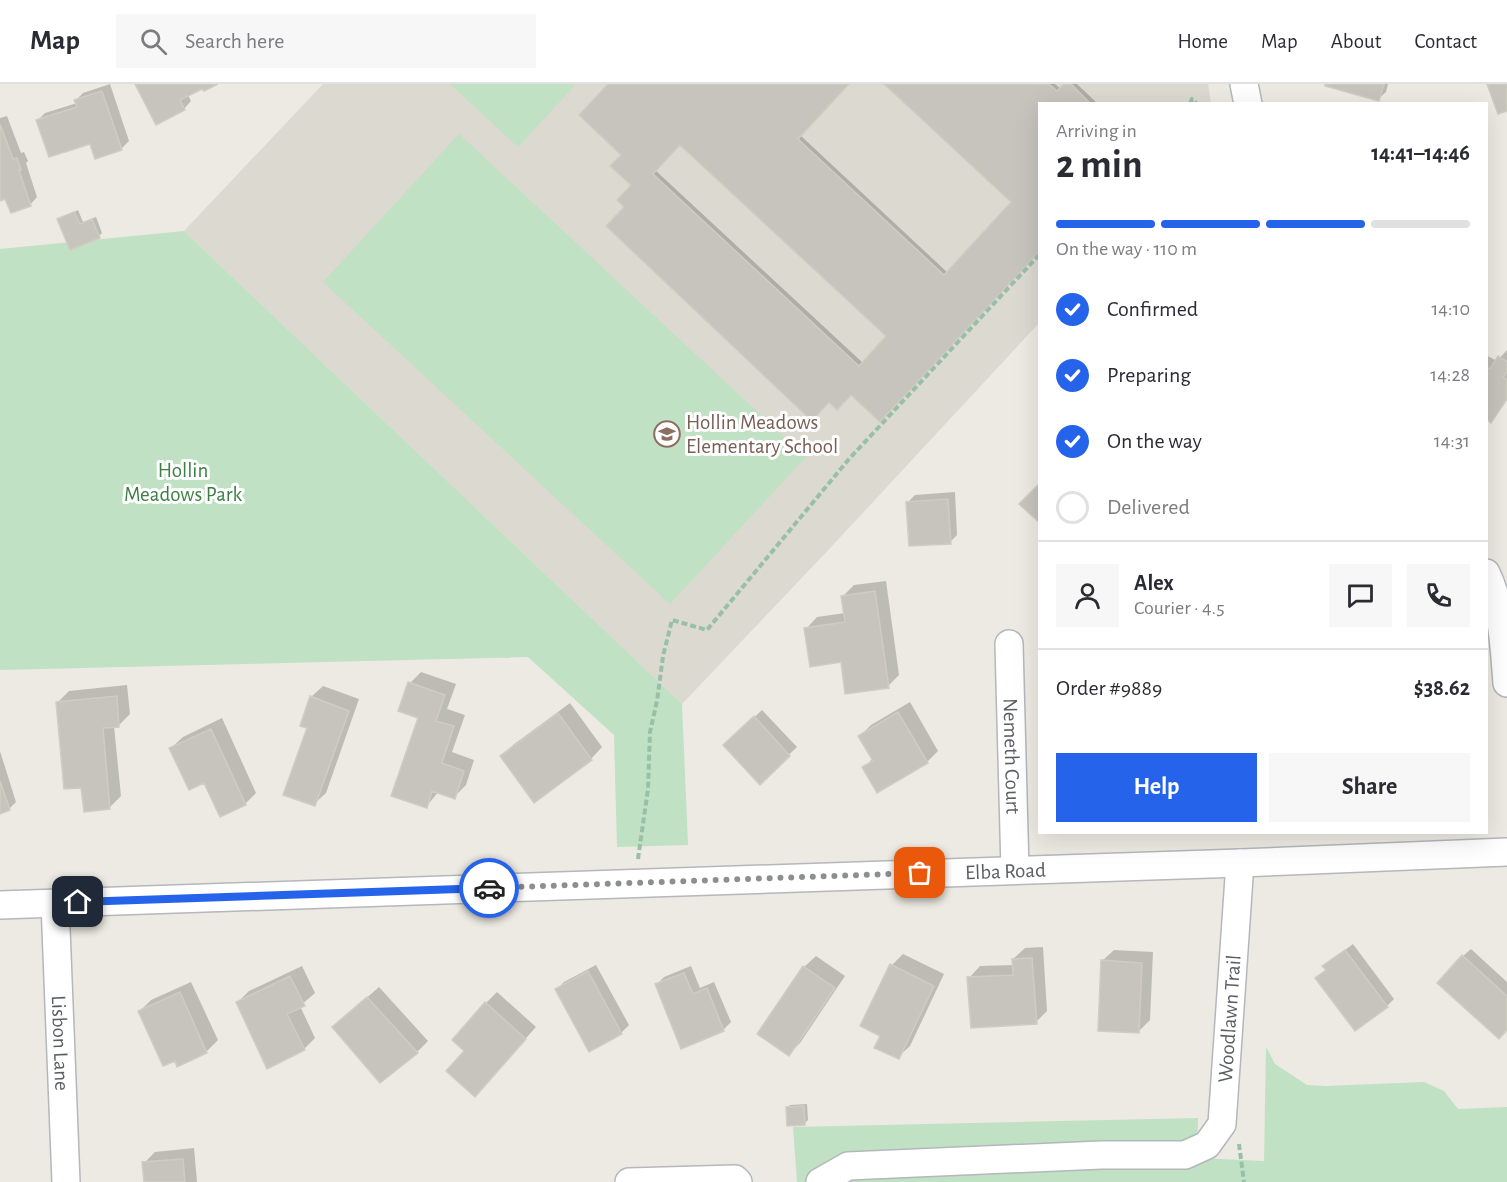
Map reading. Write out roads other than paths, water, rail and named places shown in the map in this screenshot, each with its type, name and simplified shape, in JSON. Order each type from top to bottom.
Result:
[{"type":"street","points":[[1244,84],[1248,102]]},
{"type":"street","points":[[1488,579],[1499,609],[1507,683]]},
{"type":"street","name":"Nemeth Court","points":[[1009,644],[1015,870]]},
{"type":"street","name":"Elba Road","points":[[0,905],[1507,852]]},
{"type":"street","name":"Woodlawn Trail","points":[[820,1182],[848,1166],[1101,1155],[1185,1155],[1207,1145],[1222,1124],[1240,863]]},
{"type":"street","name":"Lisbon Lane","points":[[55,903],[66,1182]]},
{"type":"street","points":[[629,1182],[735,1179],[738,1182]]},
{"type":"place","name":"Hollin Meadows Elementary School","points":[[667,434]]},
{"type":"park label","name":"Hollin Meadows Park","points":[[183,482]]}]
